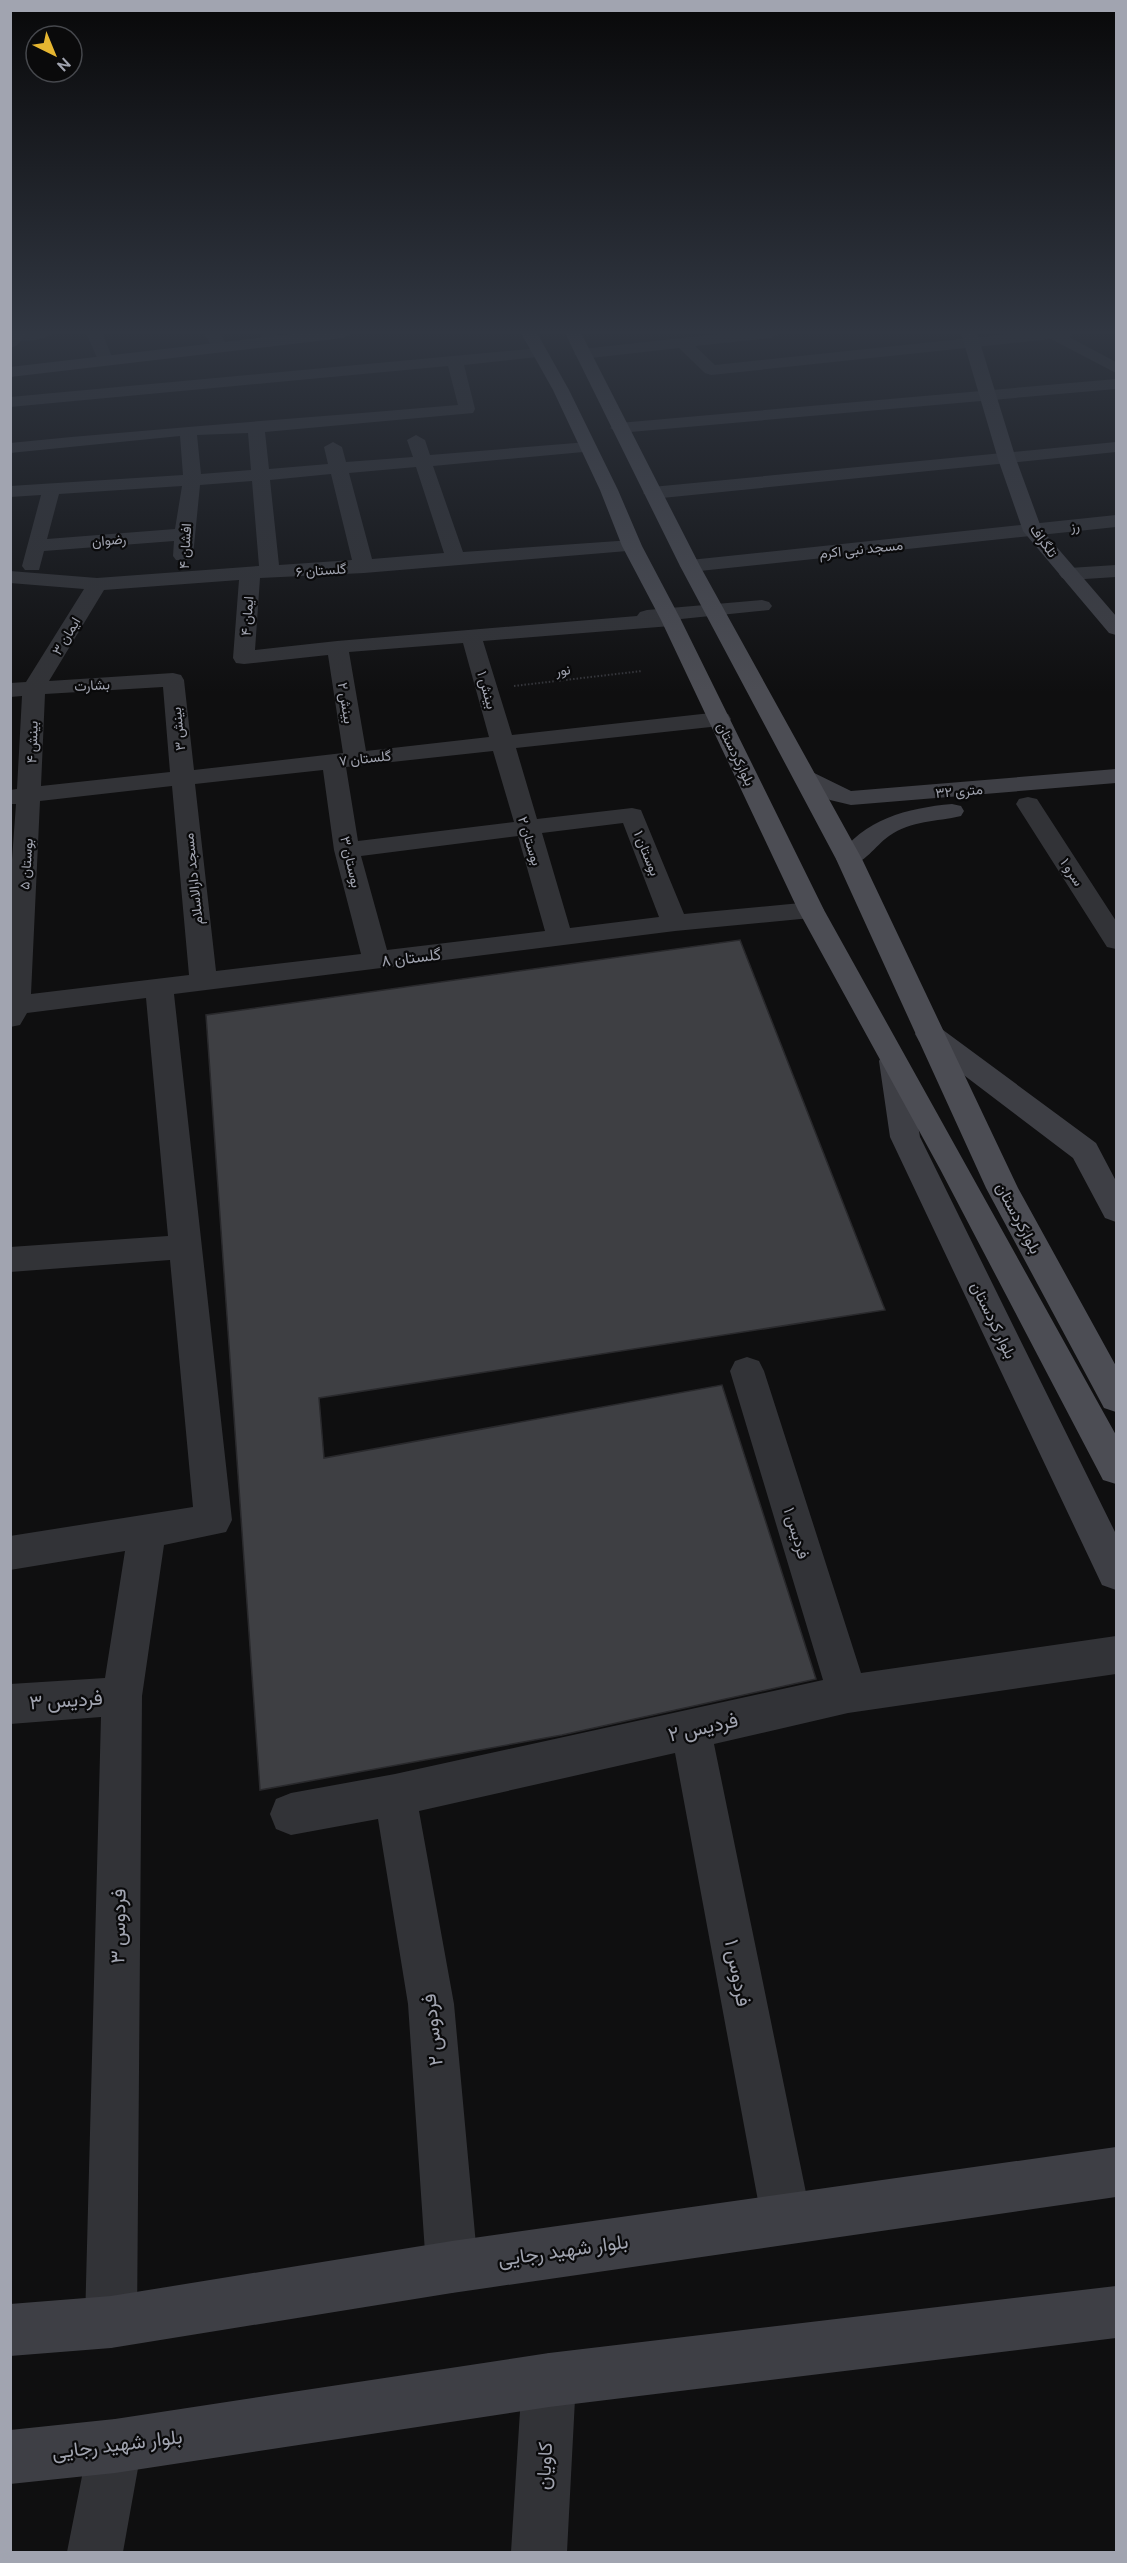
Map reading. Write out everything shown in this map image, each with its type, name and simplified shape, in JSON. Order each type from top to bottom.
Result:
[{"type":"main road","name":"بلوارکردستان","points":[[590,453],[632,546],[720,719],[811,910],[955,1169],[1116,1469]]},
{"type":"main road","name":"بلوارکردستان","points":[[631,453],[713,610],[806,776],[849,859],[1002,1188],[1116,1398]]},
{"type":"street","name":"افشان ۴","points":[[183,579],[184,534],[192,478],[190,453]]},
{"type":"street","name":"ایمان ۴","points":[[259,453],[262,474],[260,573],[244,658],[337,647]]},
{"type":"street","points":[[334,453],[364,567]]},
{"type":"street","points":[[420,453],[455,558]]},
{"type":"street","points":[[10,492],[521,453]]},
{"type":"street","name":"تلگراف","points":[[1005,453],[1033,531],[1116,629]]},
{"type":"street","points":[[652,493],[1065,453]]},
{"type":"street","points":[[31,577],[35,546],[52,488]]},
{"type":"street","name":"رز","points":[[1033,531],[1116,521]]},
{"type":"street","name":"مسجد نبی اکرم","points":[[690,567],[1033,531]]},
{"type":"street","name":"رضوان","points":[[35,546],[184,534]]},
{"type":"street","name":"گلستان ۶","points":[[10,577],[97,584],[364,567],[455,558],[632,546]]},
{"type":"street","points":[[1069,574],[1116,571]]},
{"type":"street","name":"ایمان ۳","points":[[34,688],[97,584]]},
{"type":"street","points":[[337,647],[669,617],[762,606]]},
{"type":"street","points":[[637,616],[669,617]]},
{"type":"street","name":"بینش ۱","points":[[471,636],[503,743]]},
{"type":"street","name":"بینش ۲","points":[[337,647],[345,761]]},
{"type":"street","name":"بشارت","points":[[10,690],[173,680]]},
{"type":"street","name":"بینش ۳","points":[[173,680],[183,778]]},
{"type":"street","name":"بینش ۴","points":[[20,796],[34,688]]},
{"type":"street","name":"گلستان ۷","points":[[20,796],[720,719]]},
{"type":"street","name":"بوستان ۲","points":[[503,743],[560,938]]},
{"type":"street","name":"بوستان ۳","points":[[345,761],[347,850],[375,961]]},
{"type":"street","name":"۳۲ متری","points":[[806,776],[838,795],[851,798],[1116,776]]},
{"type":"street","name":"مسجد دارالاسلام","points":[[183,778],[203,980]]},
{"type":"street","name":"بوستان ۵","points":[[13,1010],[20,796]]},
{"type":"street","name":"۳۲ متری","points":[[849,859],[869,837],[887,824],[931,812],[1116,797]]},
{"type":"street","name":"سرو ۱","points":[[1028,804],[1116,941]]},
{"type":"street","name":"بوستان ۱","points":[[526,827],[632,815],[675,923]]},
{"type":"street","points":[[347,850],[526,827]]},
{"type":"street","name":"گلستان ۸","points":[[13,1010],[203,980],[675,923],[811,910]]},
{"type":"street","points":[[10,1553],[213,1520],[159,986]]},
{"type":"street","name":"بلوارکردستان","points":[[929,1034],[1085,1151],[1116,1210]]},
{"type":"street","name":"بلوار کردستان","points":[[893,1061],[905,1137],[1116,1573]]},
{"type":"street","points":[[10,1260],[186,1247]]},
{"type":"street","name":"فردیس ۱","points":[[747,1371],[848,1694]]},
{"type":"street","name":"فردوس ۳","points":[[111,2322],[122,1696],[147,1532]]},
{"type":"street","name":"فردیس ۲","points":[[291,1814],[395,1795],[848,1694],[1116,1654]]},
{"type":"street","name":"فردیس ۳","points":[[10,1704],[122,1696]]},
{"type":"street","name":"فردوس ۱","points":[[691,1730],[786,2217]]},
{"type":"street","name":"فردوس ۲","points":[[395,1795],[431,2004],[452,2267]]},
{"type":"street","name":"بلوار شهید رجایی","points":[[10,2330],[111,2322],[452,2267],[786,2217],[1116,2172]]},
{"type":"street","name":"بلوار شهید رجایی","points":[[10,2457],[115,2446],[549,2380],[1116,2312]]},
{"type":"street","name":"کاویان","points":[[539,2553],[549,2380]]},
{"type":"street","points":[[95,2553],[115,2446]]},
{"type":"path","name":"نور","points":[[487,689],[642,671]]},
{"type":"building","points":[[740,940],[885,1310],[319,1398],[324,1458],[722,1385],[816,1679],[562,1735],[260,1790],[206,1015]]}]
